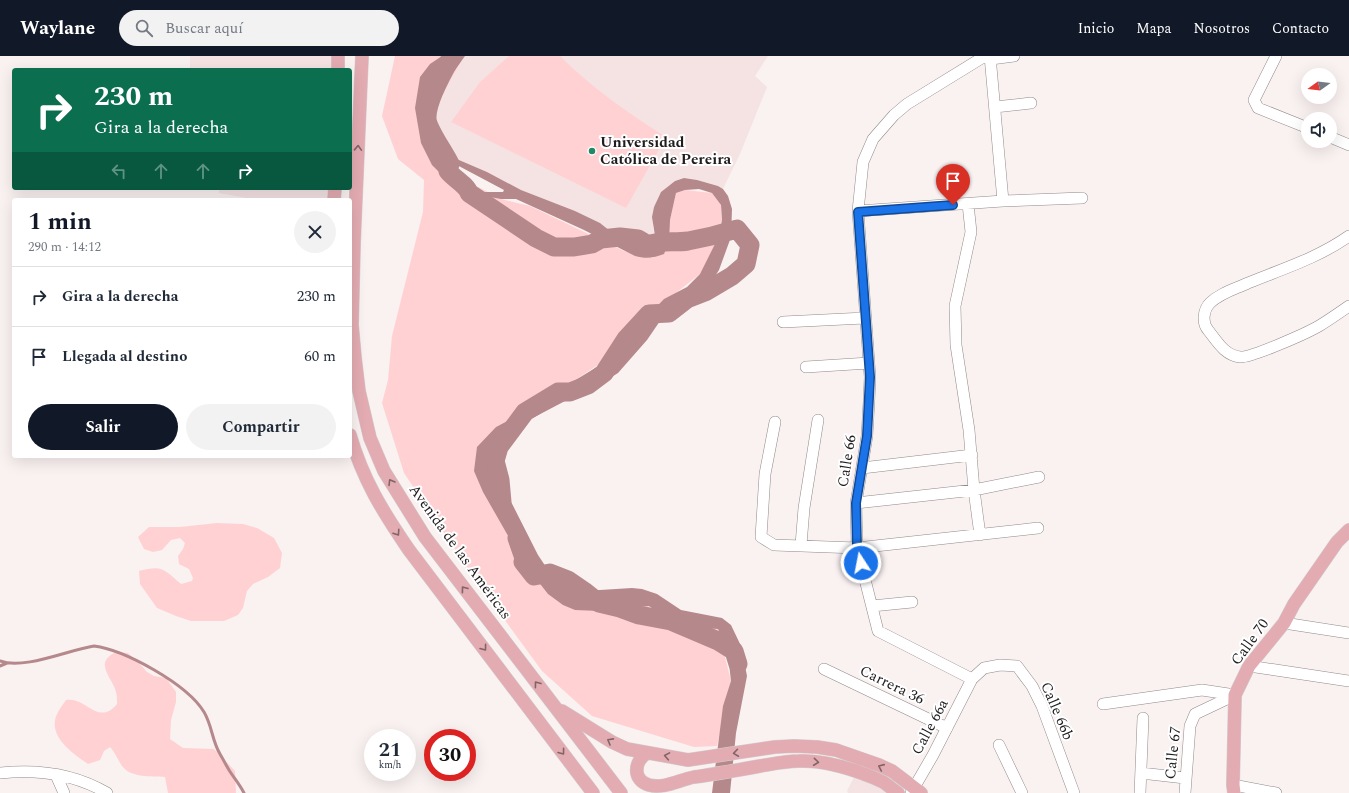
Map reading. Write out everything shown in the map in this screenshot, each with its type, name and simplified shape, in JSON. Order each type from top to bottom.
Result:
[{"type":"main road","points":[[338,56],[338,68]]},
{"type":"main road","name":"Avenida de las Américas","points":[[362,56],[352,325],[354,358],[359,391],[370,438],[384,471],[426,538],[621,793]]},
{"type":"main road","points":[[352,441],[366,481],[383,511],[409,550],[593,793]]},
{"type":"main road","name":"Calle 70","points":[[1234,789],[1235,695],[1249,666],[1284,622],[1294,604],[1337,542],[1349,530]]},
{"type":"main road","points":[[470,630],[474,624],[479,621],[488,620]]},
{"type":"main road","points":[[552,704],[612,742],[627,749],[688,760],[775,747],[817,747],[836,750],[879,765],[892,771],[915,791]]},
{"type":"main road","points":[[647,752],[641,757],[636,768],[640,779],[659,789],[690,778],[798,761],[816,762],[851,769],[883,782],[898,793]]},
{"type":"street","points":[[1003,201],[989,57],[1014,56]]},
{"type":"street","points":[[1276,56],[1254,100],[1255,104],[1258,108],[1301,125]]},
{"type":"street","name":"Calle 66","points":[[972,678],[878,631],[857,548],[856,503],[867,436],[870,401],[869,362],[858,212],[863,162],[873,139],[894,115],[907,104],[989,57]]},
{"type":"street","points":[[995,107],[1031,103]]},
{"type":"street","points":[[1337,140],[1349,145]]},
{"type":"street","points":[[858,212],[1003,201],[1082,198]]},
{"type":"street","points":[[968,204],[971,232],[955,306],[956,345],[972,455],[974,490],[980,535]]},
{"type":"street","points":[[1349,236],[1334,247],[1313,257],[1222,294],[1210,303],[1204,314],[1205,326],[1224,351],[1240,357],[1254,354],[1318,327],[1349,306]]},
{"type":"street","points":[[783,322],[865,318]]},
{"type":"street","points":[[806,367],[869,362]]},
{"type":"street","points":[[801,546],[804,508],[818,420]]},
{"type":"street","points":[[775,422],[765,474],[761,537],[774,545],[857,548],[1038,528]]},
{"type":"street","points":[[862,468],[972,455]]},
{"type":"street","points":[[856,503],[974,490],[1039,477]]},
{"type":"street","points":[[872,606],[912,602]]},
{"type":"street","points":[[1284,622],[1349,633]]},
{"type":"street","name":"Calle 66b","points":[[972,678],[984,668],[1017,666],[1032,686],[1042,706],[1074,793]]},
{"type":"street","points":[[1249,666],[1349,681]]},
{"type":"street","name":"Carrera 36","points":[[824,669],[947,728]]},
{"type":"street","name":"Calle 66a","points":[[915,791],[972,678]]},
{"type":"street","points":[[1103,704],[1202,690],[1235,695]]},
{"type":"street","name":"Calle 67","points":[[1185,793],[1190,726],[1195,714],[1235,695]]},
{"type":"street","points":[[1140,793],[1143,718]]},
{"type":"street","points":[[998,745],[1022,793]]},
{"type":"street","points":[[0,772],[34,772],[56,775],[85,782],[107,793]]},
{"type":"street","points":[[1141,773],[1185,778]]},
{"type":"street","points":[[56,775],[64,793]]},
{"type":"street","points":[[1234,789],[1276,793]]},
{"type":"shaded area","points":[[190,56],[338,56],[338,68],[190,68]]},
{"type":"shaded area","points":[[395,56],[464,56],[420,135],[448,171],[501,199],[530,206],[624,251],[653,258],[670,220],[676,193],[685,190],[712,193],[721,205],[722,219],[714,245],[714,263],[649,314],[621,349],[558,392],[496,427],[474,471],[575,610],[649,606],[718,629],[731,681],[717,746],[694,747],[592,716],[542,671],[477,582],[404,473],[382,403],[388,380],[392,336],[423,212],[424,180],[398,159],[382,116]]},
{"type":"shaded area","points":[[442,56],[465,56],[450,77],[437,87],[429,104],[427,119],[441,149],[445,154],[487,172],[521,190],[575,211],[600,223],[620,237],[640,245],[648,245],[656,242],[652,217],[654,207],[661,192],[675,181],[684,178],[697,180],[718,186],[723,189],[728,196],[732,209],[731,237],[719,270],[705,292],[669,313],[660,321],[647,340],[618,373],[591,390],[567,400],[525,422],[499,447],[495,461],[500,480],[538,555],[550,573],[568,587],[584,591],[632,588],[642,589],[657,594],[681,610],[722,618],[731,625],[741,646],[747,676],[736,733],[730,793],[712,793],[723,706],[731,681],[728,655],[718,629],[688,627],[671,621],[649,606],[600,611],[575,610],[563,605],[548,594],[523,562],[483,492],[474,471],[477,447],[496,427],[544,401],[615,356],[639,325],[664,299],[687,287],[700,274],[720,234],[722,219],[721,205],[712,193],[699,189],[685,190],[676,193],[670,220],[669,242],[664,254],[646,258],[635,256],[584,230],[516,199],[501,199],[469,193],[449,182],[432,165],[421,143],[415,108],[420,77],[430,64]],"holes":[[[455,164],[504,190],[503,192],[480,192],[468,188],[453,178],[448,171],[447,165]]]},
{"type":"shaded area","name":"Universidad Católica de Pereira","points":[[465,56],[768,56],[755,76],[767,87],[740,154],[723,189],[697,180],[684,178],[675,181],[661,192],[654,207],[653,227],[656,242],[648,245],[640,245],[620,237],[600,223],[575,211],[521,190],[487,172],[445,154],[441,149],[427,119],[450,77]]},
{"type":"shaded area","points":[[509,56],[560,56],[572,68],[611,100],[666,137],[626,208],[451,122],[480,82]]},
{"type":"shaded area","points":[[219,190],[335,190],[334,198],[247,198],[219,193]]},
{"type":"shaded area","points":[[217,523],[243,524],[257,528],[274,538],[282,553],[280,568],[268,577],[253,584],[247,591],[243,608],[238,615],[224,621],[191,621],[157,608],[140,584],[139,571],[153,568],[166,572],[181,584],[192,581],[193,578],[189,569],[179,564],[178,556],[185,543],[180,538],[171,540],[162,550],[153,552],[144,549],[138,537],[149,527],[180,527]]},
{"type":"shaded area","points":[[116,652],[128,653],[147,672],[154,676],[166,678],[176,692],[176,702],[171,720],[170,739],[183,748],[214,749],[235,771],[236,793],[168,793],[165,777],[142,776],[131,773],[122,766],[110,747],[104,751],[100,760],[88,764],[75,755],[63,743],[55,730],[55,722],[58,712],[66,700],[80,702],[98,712],[104,713],[117,704],[116,692],[105,666],[109,656]]},
{"type":"shaded area","points":[[857,771],[889,793],[848,793],[847,791]]},
{"type":"waterway","points":[[452,56],[440,78],[427,112],[428,124],[450,164],[448,171],[466,187],[469,193],[536,238],[554,247],[574,247],[592,244],[601,239],[620,237],[638,239],[648,245],[653,243],[688,241],[737,229],[750,245],[746,264],[732,276],[705,292],[687,299],[669,313],[649,314],[626,339],[604,373],[588,385],[570,392],[558,392],[525,412],[499,447],[495,461],[500,480],[502,502]]},
{"type":"waterway","points":[[517,538],[524,558],[523,562],[534,576],[550,573],[568,580],[599,603],[620,608],[639,615],[671,621],[718,641],[734,651],[738,664]]},
{"type":"waterway","points":[[0,661],[21,663],[94,646],[122,654],[138,661],[170,680],[196,701],[209,722],[217,749],[244,793]]},
{"type":"waterway","points":[[0,666],[7,663]]},
{"type":"place","name":"Universidad Católica de Pereira","points":[[592,151]]},
{"type":"route","points":[[861,563],[857,548],[856,503],[867,436],[870,401],[870,377],[858,212],[953,205]]}]
